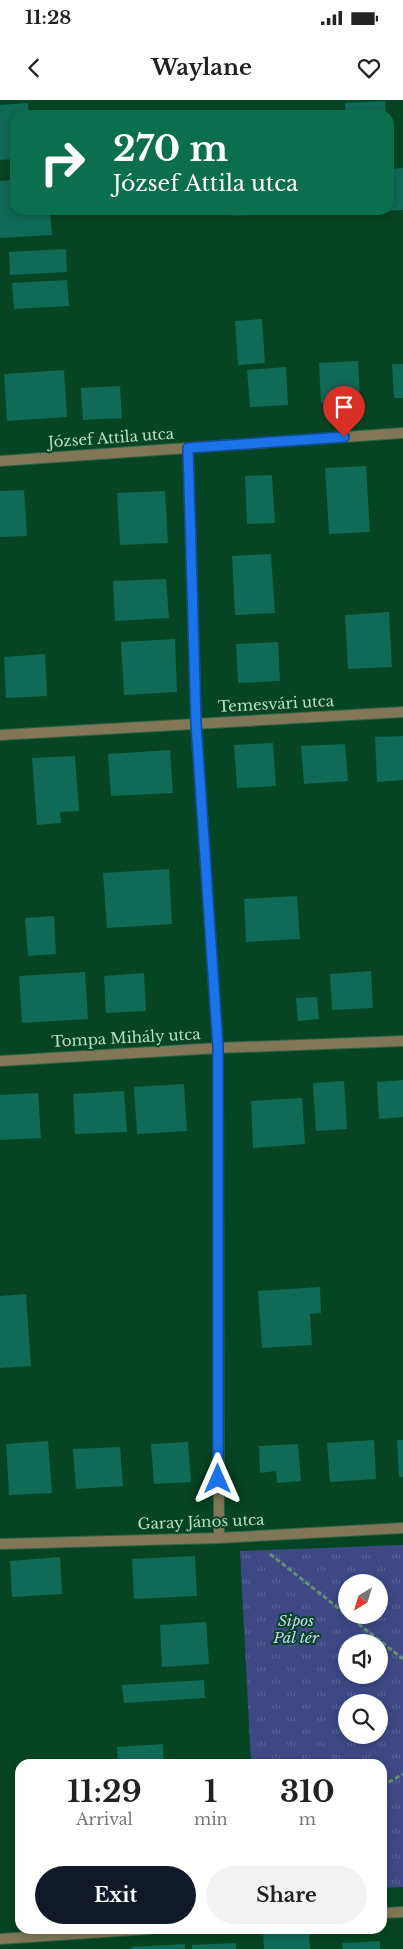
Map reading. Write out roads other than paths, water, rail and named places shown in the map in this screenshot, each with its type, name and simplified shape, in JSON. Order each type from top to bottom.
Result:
[{"type":"street","name":"József Attila utca","points":[[0,461],[403,433]]},
{"type":"street","points":[[188,448],[196,723],[218,1048],[218,1538]]},
{"type":"street","name":"Temesvári utca","points":[[0,735],[403,712]]},
{"type":"street","name":"Tompa Mihály utca","points":[[0,1060],[218,1048],[403,1041]]},
{"type":"street","name":"Garay János utca","points":[[0,1544],[218,1538],[403,1528]]},
{"type":"street","points":[[387,1914],[403,1912]]},
{"type":"street","points":[[0,1938],[66,1934]]},
{"type":"park label","name":"Sipos Pál tér","points":[[296,1630]]}]
